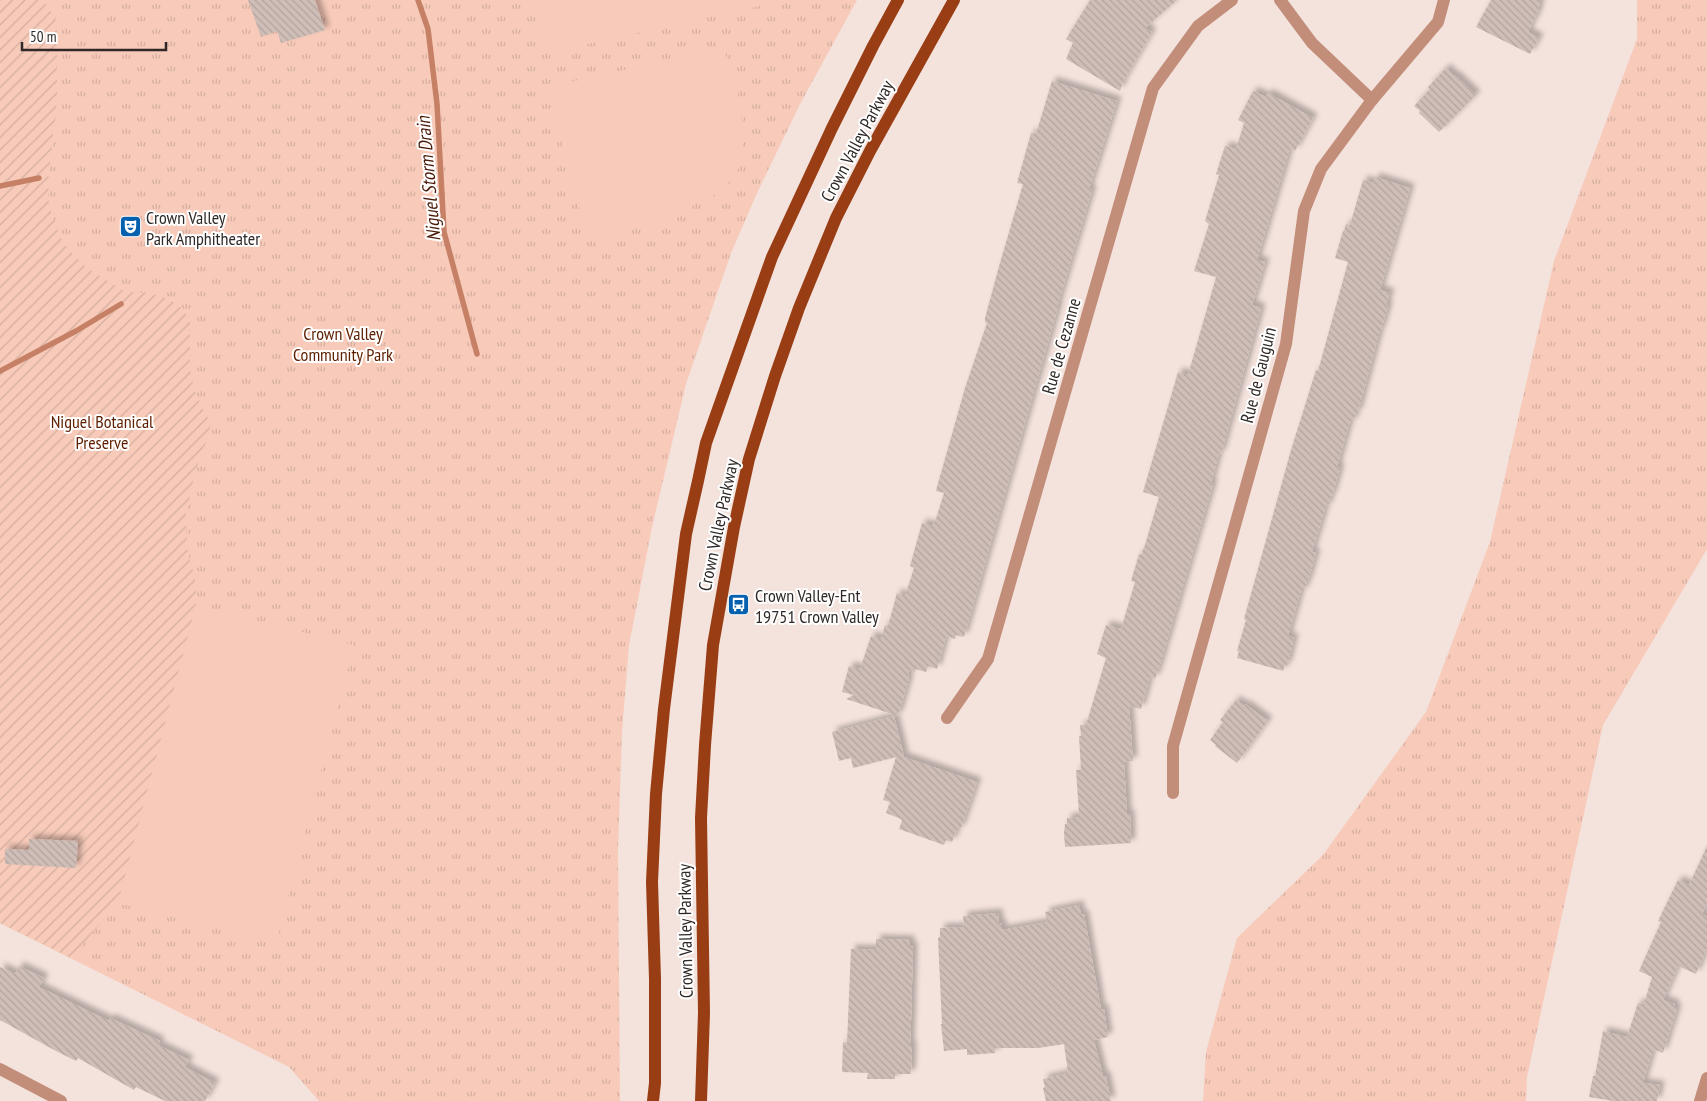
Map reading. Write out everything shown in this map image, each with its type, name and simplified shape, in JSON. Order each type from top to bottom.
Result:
[{"type":"main road","name":"Crown Valley Parkway","points":[[653,1101],[655,1083],[655,979],[652,882],[656,794],[665,700],[686,534],[706,443],[772,257],[802,189],[852,87],[898,0]]},
{"type":"main road","name":"Crown Valley Parkway","points":[[702,1101],[704,1013],[701,818],[705,744],[713,645],[748,459],[787,342],[836,218],[870,151],[954,0]]},
{"type":"street","name":"Rue de Cezanne","points":[[947,718],[988,658],[1154,88],[1198,26],[1232,0]]},
{"type":"street","points":[[1280,0],[1312,43],[1372,100]]},
{"type":"street","name":"Rue de Gauguin","points":[[1173,793],[1173,746],[1286,344],[1304,211],[1321,169],[1372,100],[1438,22],[1444,0]]},
{"type":"street","points":[[0,1069],[61,1101]]},
{"type":"street","points":[[1700,1101],[1707,1078]]},
{"type":"green space","name":"Crown Valley Community Park","points":[[0,0],[857,0],[800,104],[757,193],[731,253],[686,384],[652,527],[629,645],[622,731],[618,851],[620,1101],[319,1101],[289,1067],[0,923]]},
{"type":"green space","name":"Niguel Botanical Preserve","points":[[0,0],[43,0],[57,22],[57,99],[48,181],[49,206],[60,237],[69,250],[88,269],[126,292],[149,293],[169,299],[182,308],[190,321],[190,369],[194,389],[206,416],[212,421],[195,473],[186,513],[187,548],[196,584],[196,605],[118,903],[71,958],[0,923]]},
{"type":"green space","points":[[535,0],[787,0],[547,53]]},
{"type":"green space","points":[[1637,0],[1707,0],[1707,549],[1603,725],[1527,1077],[1526,1101],[1203,1101],[1206,1052],[1237,938],[1323,855],[1426,712],[1490,542],[1554,261],[1637,39]]},
{"type":"green space","points":[[723,48],[736,81],[744,134],[741,162],[734,178],[716,194],[683,211],[615,235],[587,238],[547,87]]},
{"type":"green space","points":[[196,605],[354,645],[276,944],[118,903]]},
{"type":"building","points":[[248,0],[315,0],[325,30],[281,43],[277,31],[261,37]]},
{"type":"building","points":[[1090,0],[1177,0],[1145,28],[1152,32],[1123,82],[1120,91],[1066,59],[1073,43],[1066,39]]},
{"type":"building","points":[[1491,0],[1540,0],[1538,12],[1528,32],[1539,38],[1530,54],[1476,27]]},
{"type":"building","points":[[1446,68],[1476,95],[1439,132],[1414,106],[1430,89],[1428,87]]},
{"type":"building","points":[[1052,81],[1117,101],[1089,189],[1092,190],[964,637],[956,635],[955,639],[946,636],[937,669],[928,666],[926,672],[915,669],[915,672],[909,670],[908,682],[898,716],[846,699],[854,695],[842,692],[849,666],[860,669],[871,636],[881,639],[885,625],[888,626],[897,593],[905,596],[914,568],[910,566],[922,523],[932,526],[935,522],[944,493],[936,491],[965,388],[987,323],[985,318],[1023,184],[1017,183],[1031,133],[1036,134]]},
{"type":"building","points":[[1253,91],[1266,97],[1268,93],[1313,118],[1295,151],[1290,148],[1257,260],[1265,262],[1252,305],[1261,308],[1221,454],[1219,453],[1211,483],[1213,484],[1160,664],[1155,679],[1150,677],[1141,709],[1129,706],[1133,761],[1124,762],[1127,814],[1130,814],[1131,843],[1065,847],[1064,833],[1067,818],[1077,817],[1077,814],[1079,814],[1076,770],[1081,770],[1080,725],[1086,725],[1106,658],[1097,654],[1106,625],[1121,629],[1135,582],[1131,581],[1139,554],[1141,555],[1145,545],[1159,497],[1143,492],[1178,372],[1188,375],[1216,277],[1194,271],[1209,224],[1205,221],[1219,175],[1216,174],[1225,146],[1236,149],[1244,123],[1238,120]]},
{"type":"building","points":[[1375,177],[1410,188],[1380,290],[1390,293],[1386,305],[1388,306],[1358,412],[1356,412],[1353,422],[1350,421],[1337,467],[1340,468],[1332,496],[1328,506],[1326,505],[1312,552],[1316,553],[1308,581],[1304,591],[1301,590],[1288,636],[1294,638],[1287,666],[1285,665],[1283,671],[1237,658],[1239,651],[1237,651],[1246,620],[1244,619],[1291,450],[1316,370],[1318,371],[1348,262],[1335,258],[1346,224],[1350,225],[1363,180],[1374,183]]},
{"type":"building","points":[[1236,700],[1244,706],[1245,704],[1268,721],[1237,763],[1210,740],[1223,722],[1220,720]]},
{"type":"building","points":[[894,716],[904,756],[901,756],[977,782],[962,825],[960,829],[957,829],[952,842],[946,840],[944,845],[899,829],[901,819],[886,813],[890,802],[883,800],[896,757],[853,768],[851,758],[839,761],[832,732]]},
{"type":"building","points":[[29,839],[78,841],[76,868],[5,864],[5,849],[29,850]]},
{"type":"building","points":[[1707,846],[1707,902],[1702,914],[1707,917],[1707,948],[1696,974],[1678,966],[1663,1000],[1675,1004],[1674,1008],[1677,1009],[1663,1053],[1653,1049],[1643,1083],[1660,1085],[1657,1101],[1613,1101],[1589,1097],[1593,1076],[1595,1076],[1603,1031],[1627,1037],[1638,1003],[1644,1004],[1652,977],[1639,971],[1661,922],[1658,921],[1678,880],[1689,885]]},
{"type":"building","points":[[1079,905],[1081,915],[1084,914],[1101,1009],[1104,1009],[1108,1037],[1094,1040],[1103,1076],[1106,1076],[1111,1101],[1046,1101],[1043,1079],[1068,1073],[1064,1044],[1038,1048],[995,1048],[995,1053],[967,1055],[967,1049],[944,1051],[941,1024],[938,938],[940,937],[940,928],[964,927],[963,916],[998,913],[999,924],[1002,923],[1002,930],[1047,922],[1045,912]]},
{"type":"building","points":[[876,939],[910,940],[910,947],[913,946],[911,1074],[895,1074],[895,1079],[867,1079],[868,1073],[842,1072],[843,1042],[847,1043],[851,949],[876,950]]},
{"type":"building","points":[[19,966],[44,978],[39,987],[109,1021],[110,1018],[160,1041],[158,1045],[189,1060],[185,1067],[215,1083],[205,1101],[165,1101],[136,1087],[134,1090],[78,1058],[76,1061],[0,1020],[0,967],[15,974]]},
{"type":"waterway","name":"Niguel Storm Drain","points":[[418,0],[428,29],[437,104],[444,232],[477,354]]},
{"type":"waterway","points":[[0,186],[39,178]]},
{"type":"waterway","points":[[0,371],[76,331],[121,304]]},
{"type":"place","name":"Crown Valley Park Amphitheater","points":[[130,227]]},
{"type":"place","name":"Crown Valley-Ent 19751 Crown Valley","points":[[739,605]]}]
